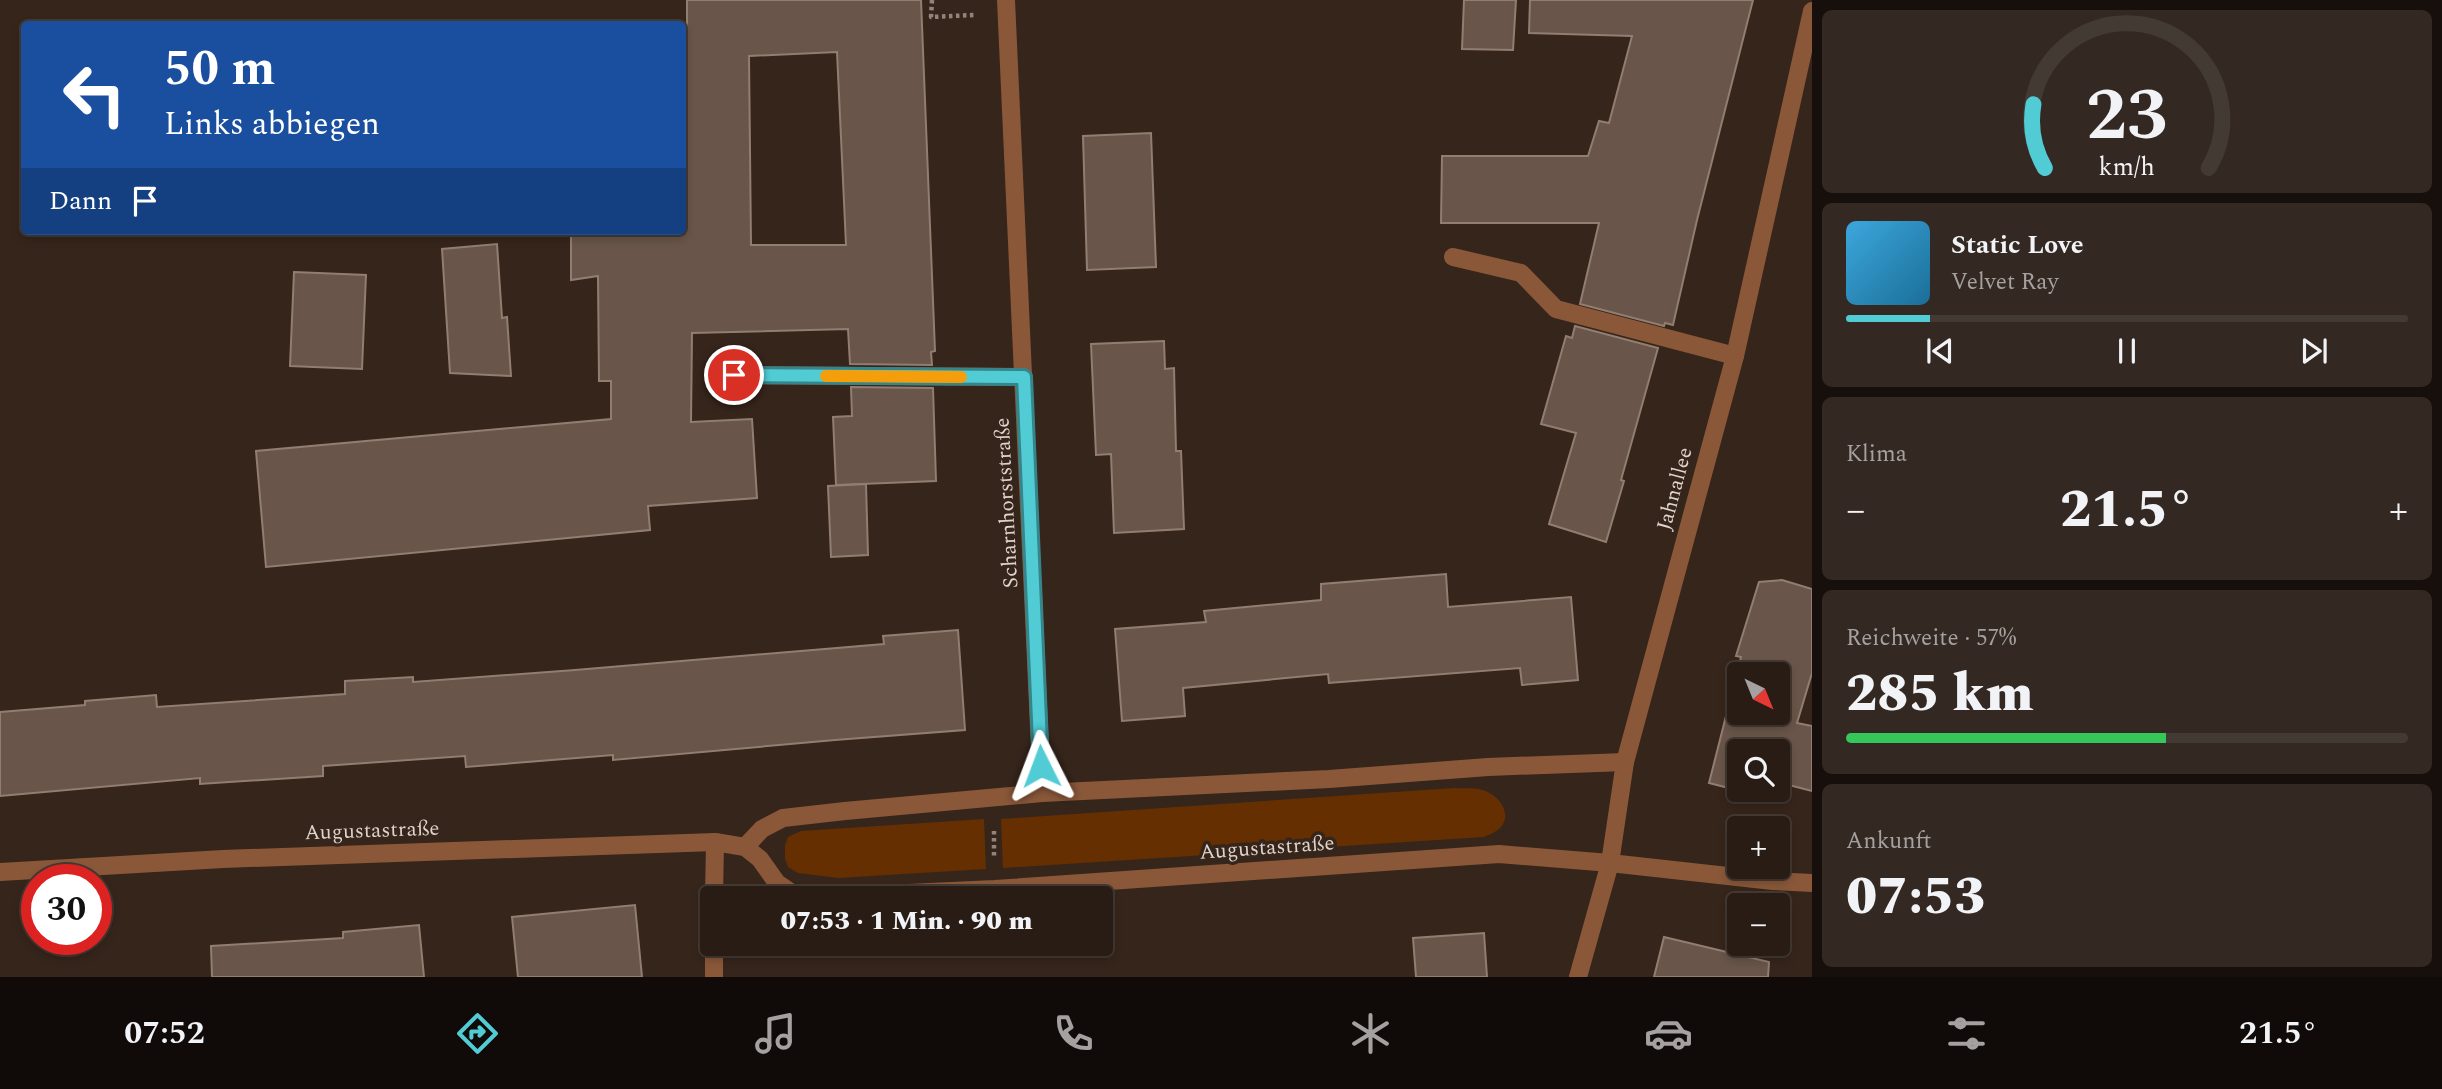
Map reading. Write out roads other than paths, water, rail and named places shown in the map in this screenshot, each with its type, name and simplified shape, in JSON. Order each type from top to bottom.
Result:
[{"type":"street","name":"Scharnhorststraße","points":[[1006,7],[1042,793]]},
{"type":"street","name":"Jahnallee","points":[[1577,977],[1610,863],[1625,762],[1735,356],[1812,11]]},
{"type":"street","points":[[1453,257],[1521,273],[1556,309],[1735,356]]},
{"type":"street","points":[[734,375],[1024,377]]},
{"type":"street","points":[[745,847],[762,830],[783,818],[995,797],[1329,779],[1488,767],[1625,762]]},
{"type":"street","points":[[714,886],[715,842]]},
{"type":"street","name":"Augustastraße","points":[[0,872],[223,859],[715,842],[745,847],[760,859],[777,883],[799,898],[995,890],[1499,854],[1812,883]]},
{"type":"street","points":[[714,956],[714,977]]}]
